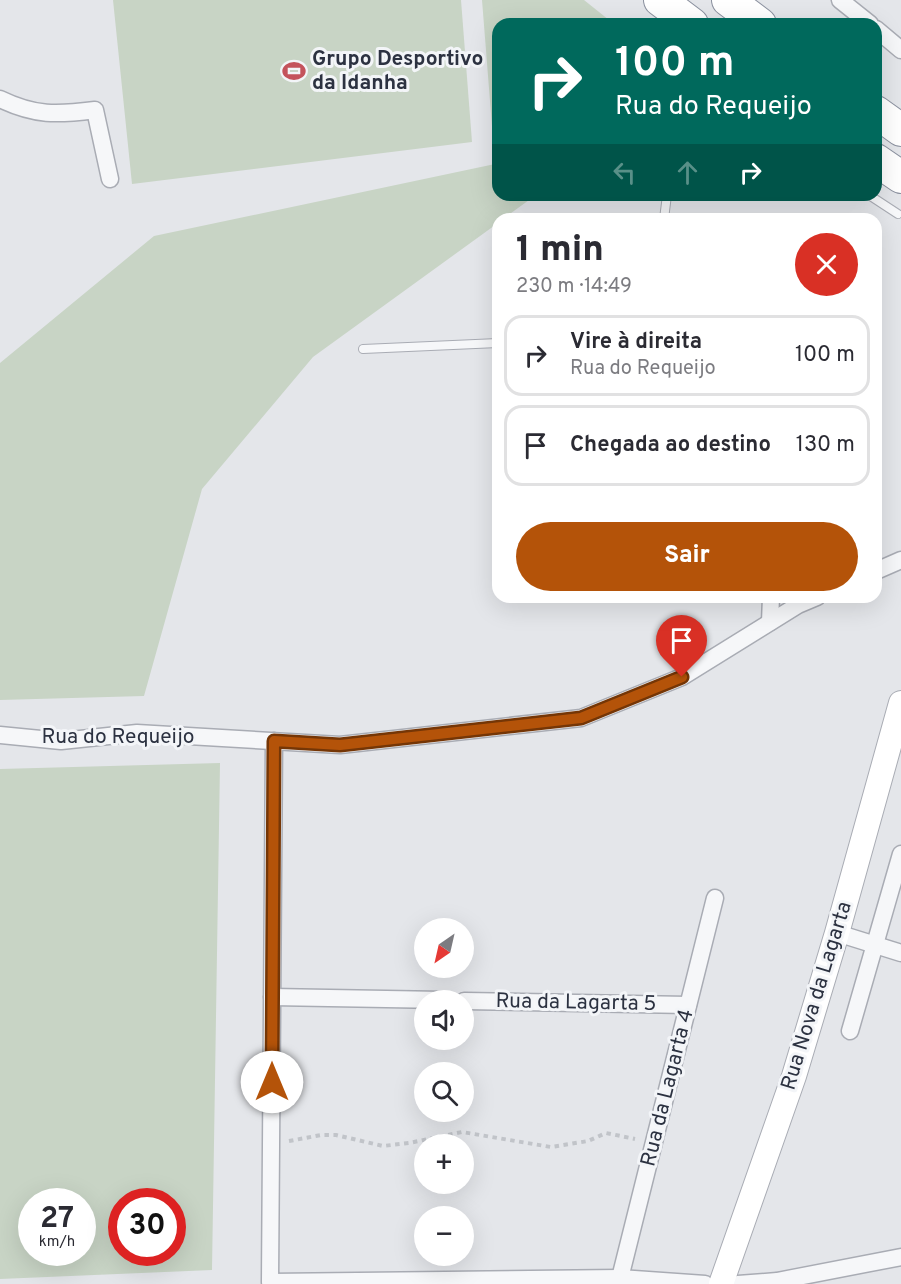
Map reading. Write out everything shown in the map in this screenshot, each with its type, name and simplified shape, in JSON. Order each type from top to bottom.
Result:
[{"type":"highway","points":[[660,0],[684,18]]},
{"type":"highway","points":[[728,0],[752,18]]},
{"type":"highway","points":[[882,116],[901,130]]},
{"type":"highway","points":[[882,164],[901,177]]},
{"type":"street","points":[[840,0],[862,18]]},
{"type":"street","points":[[882,34],[901,50]]},
{"type":"street","points":[[0,99],[21,109],[58,115],[95,110],[110,178]]},
{"type":"street","points":[[882,568],[901,560]]},
{"type":"street","points":[[770,622],[771,603]]},
{"type":"street","name":"Rua do Requeijo","points":[[0,735],[61,741],[137,733],[340,745],[581,718],[682,677],[803,603]]},
{"type":"street","name":"Rua Nova da Lagarta","points":[[721,1284],[794,1076],[901,704]]},
{"type":"street","points":[[274,741],[270,1282],[620,1278],[705,1284]]},
{"type":"street","points":[[850,1031],[901,854]]},
{"type":"street","name":"Rua da Lagarta 4","points":[[620,1278],[716,898]]},
{"type":"street","points":[[837,933],[901,953]]},
{"type":"street","points":[[272,997],[414,999]]},
{"type":"street","name":"Rua da Lagarta 5","points":[[474,1001],[688,1005]]},
{"type":"street","points":[[738,1284],[777,1281],[901,1257]]},
{"type":"lane","points":[[878,201],[898,214]]},
{"type":"lane","points":[[363,349],[492,343]]},
{"type":"path","points":[[271,1145],[321,1135],[336,1135],[383,1146],[462,1132],[551,1147],[588,1141],[606,1133],[654,1142]]},
{"type":"green space","name":"Grupo Desportivo da Idanha","points":[[113,0],[461,0],[472,142],[132,184]]},
{"type":"green space","points":[[482,0],[584,0],[606,18],[492,18],[492,126]]},
{"type":"green space","points":[[492,165],[492,201],[528,201],[511,213],[492,213],[492,227],[313,357],[202,489],[144,696],[0,700],[0,363],[154,236]]},
{"type":"green space","points":[[220,763],[212,1270],[0,1279],[0,769]]},
{"type":"place","name":"Grupo Desportivo da Idanha","points":[[294,71]]},
{"type":"route","points":[[272,1082],[274,741],[340,745],[581,718],[682,677]]}]
